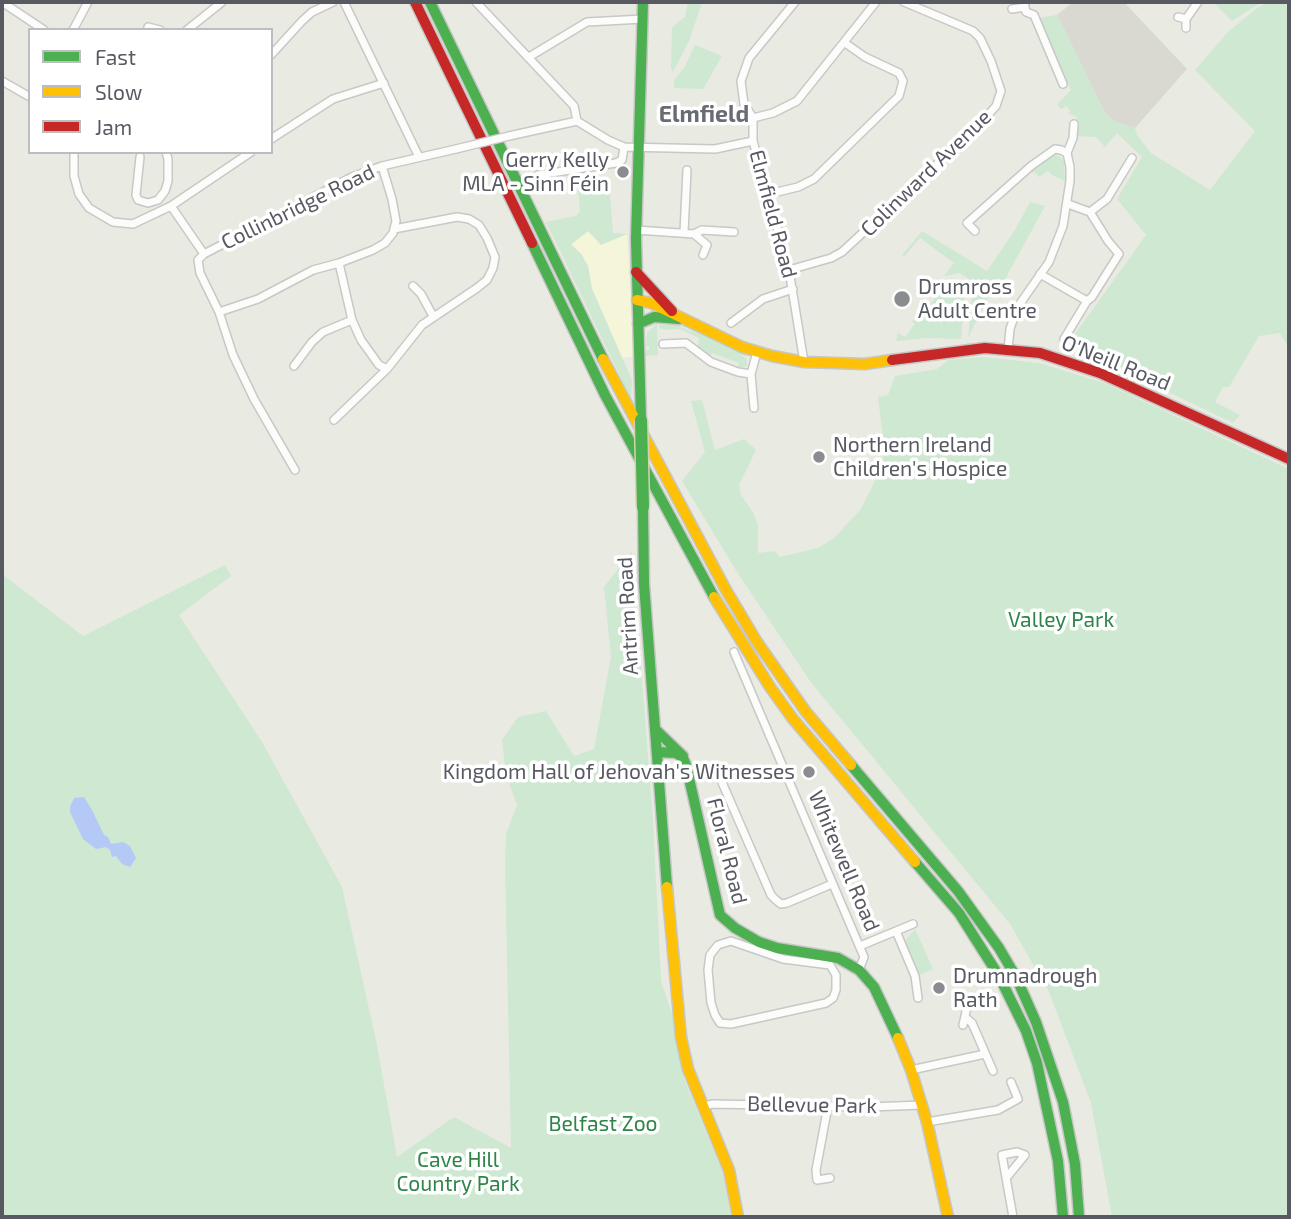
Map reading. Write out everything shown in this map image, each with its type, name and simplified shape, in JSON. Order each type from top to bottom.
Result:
[{"type":"main road","points":[[415,2],[605,395],[726,617],[793,719],[958,913],[999,976],[1026,1031],[1037,1063],[1059,1161],[1063,1217]]},
{"type":"main road","points":[[430,2],[602,358],[726,590],[806,712],[958,891],[999,948],[1016,977],[1041,1034],[1063,1102],[1075,1164],[1079,1217]]},
{"type":"main road","name":"Antrim Road","points":[[643,2],[636,229],[643,584],[666,879],[681,1037],[688,1069],[729,1170],[738,1217]]},
{"type":"main road","points":[[636,272],[680,317]]},
{"type":"main road","name":"O'Neill Road","points":[[637,300],[651,303],[757,352],[804,362],[865,364],[963,350],[990,349],[1008,342],[1100,373],[1289,459]]},
{"type":"main road","points":[[638,324],[654,317],[680,317]]},
{"type":"main road","points":[[655,729],[679,750],[683,758]]},
{"type":"main road","points":[[657,752],[673,752],[683,758]]},
{"type":"main road","name":"Floral Road","points":[[683,758],[718,913],[735,928],[759,942],[800,957],[838,958],[859,970]]},
{"type":"main road","points":[[859,970],[880,997],[911,1070],[927,1122],[948,1217]]},
{"type":"street","points":[[2,2],[41,28]]},
{"type":"street","points":[[16,11],[21,2]]},
{"type":"street","points":[[74,28],[88,2]]},
{"type":"street","points":[[190,28],[222,2]]},
{"type":"street","points":[[273,53],[302,20],[333,2]]},
{"type":"street","points":[[344,2],[419,157]]},
{"type":"street","points":[[476,2],[574,106],[577,121],[624,147],[638,145],[715,149],[753,141]]},
{"type":"street","name":"Elmfield Road","points":[[795,2],[758,44],[744,66],[741,81],[744,104],[753,118],[753,141],[789,270],[804,362]]},
{"type":"street","points":[[753,118],[793,105],[876,2]]},
{"type":"street","name":"Colinward Avenue","points":[[789,270],[831,258],[842,252],[978,126],[996,106],[1001,91],[980,38],[973,31],[904,2]]},
{"type":"street","points":[[1183,21],[1198,2]]},
{"type":"street","points":[[1012,9],[1025,4],[1026,12],[1034,15],[1063,84]]},
{"type":"street","points":[[529,58],[587,22],[643,19]]},
{"type":"street","points":[[148,27],[152,28]]},
{"type":"street","points":[[769,194],[798,187],[814,179],[900,96],[903,81],[898,73],[865,57],[845,43]]},
{"type":"street","points":[[2,81],[28,96]]},
{"type":"street","points":[[273,138],[333,99],[384,83]]},
{"type":"street","name":"Collinbridge Road","points":[[295,471],[233,355],[219,312],[200,273],[198,260],[204,254],[352,177],[382,166],[577,121]]},
{"type":"street","points":[[1008,342],[1017,308],[1058,244],[1068,204],[1070,167],[1067,153],[1073,138],[1074,124]]},
{"type":"street","points":[[621,160],[624,147]]},
{"type":"street","points":[[975,231],[967,223],[1031,166],[1055,149],[1067,153]]},
{"type":"street","points":[[74,154],[74,176],[79,194],[89,208],[113,222],[132,223],[170,206],[248,154]]},
{"type":"street","points":[[140,157],[136,195],[138,200],[148,203],[158,200],[165,191],[168,181],[167,154]]},
{"type":"street","points":[[1090,212],[1107,199],[1132,158]]},
{"type":"street","points":[[538,175],[621,160],[633,164],[637,169]]},
{"type":"street","points":[[219,312],[258,299],[313,270],[339,264],[385,243],[396,221],[382,166]]},
{"type":"street","points":[[684,232],[687,170]]},
{"type":"street","points":[[1064,339],[1119,254],[1090,212],[1068,204]]},
{"type":"street","points":[[170,206],[204,254]]},
{"type":"street","points":[[334,420],[387,369],[422,324],[477,289],[493,268],[495,257],[487,238],[479,225],[469,219],[457,217],[394,229]]},
{"type":"street","points":[[636,229],[694,234],[706,245],[704,255]]},
{"type":"street","points":[[694,234],[702,230],[734,232]]},
{"type":"street","points":[[339,264],[352,320],[361,340],[379,365],[387,369]]},
{"type":"street","points":[[1040,274],[1087,301]]},
{"type":"street","points":[[413,286],[421,294],[433,316]]},
{"type":"street","points":[[731,323],[762,299],[793,289]]},
{"type":"street","points":[[294,366],[317,337],[352,320]]},
{"type":"street","points":[[663,344],[686,343],[711,362],[751,374]]},
{"type":"street","points":[[754,408],[751,374],[757,352]]},
{"type":"street","name":"Whitewell Road","points":[[734,652],[860,946],[864,957],[859,970]]},
{"type":"street","points":[[762,715],[772,712]]},
{"type":"street","points":[[721,780],[776,901],[787,903],[832,884]]},
{"type":"street","points":[[860,946],[912,924]]},
{"type":"street","points":[[896,931],[915,976],[918,998]]},
{"type":"street","points":[[731,941],[740,942],[768,955],[800,957],[830,965],[836,975],[833,998],[825,1003],[731,1024],[720,1023],[715,1015],[708,970],[710,956],[718,945],[731,941]]},
{"type":"street","points":[[967,1007],[964,1022],[972,1023],[993,1071]]},
{"type":"street","points":[[911,1070],[985,1054]]},
{"type":"street","points":[[927,1122],[998,1110],[1018,1099],[1011,1082]]},
{"type":"street","name":"Bellevue Park","points":[[703,1107],[713,1104],[922,1105]]},
{"type":"street","points":[[828,1106],[816,1170],[817,1180],[830,1178]]},
{"type":"street","points":[[1007,1177],[1013,1217]]},
{"type":"shaded area","points":[[1073,2],[1124,2],[1187,69],[1135,128],[1116,122],[1105,113],[1057,15]]},
{"type":"shaded area","points":[[589,231],[601,245],[627,234],[634,356],[622,358],[592,288],[588,266],[571,245]]},
{"type":"green space","points":[[688,2],[702,2],[689,41],[673,72],[672,27],[685,17]]},
{"type":"green space","points":[[1213,2],[1262,2],[1232,21]]},
{"type":"green space","points":[[1268,2],[1289,2],[1289,348],[1280,333],[1259,336],[1229,387],[1223,387],[1215,402],[1240,415],[1233,423],[1108,363],[1065,348],[1146,235],[1117,199],[1142,157],[1117,133],[1105,147],[1096,137],[1075,136],[1077,117],[1068,113],[1071,111],[1066,106],[1061,109],[1057,104],[1071,90],[1038,18],[1057,15],[1105,113],[1116,122],[1135,128],[1151,153],[1210,190],[1255,131],[1195,70],[1228,32]]},
{"type":"green space","points":[[695,45],[722,56],[703,89],[674,88],[674,80],[684,68]]},
{"type":"green space","points":[[1054,155],[1064,161],[1065,181],[1048,171],[1039,177],[1035,172],[1028,173]]},
{"type":"green space","points":[[609,184],[613,233],[627,234],[601,245],[588,231],[571,244],[588,266],[592,289],[632,380],[631,399],[546,222],[576,216],[580,211],[578,190]]},
{"type":"green space","points":[[1030,202],[1045,206],[1004,281],[1000,280],[989,296],[968,338],[972,296],[970,280],[960,273],[944,276],[954,263],[920,238],[904,257],[902,255],[922,231],[987,271]]},
{"type":"green space","points":[[952,280],[961,281],[965,288],[961,339],[896,341],[898,333],[905,337],[915,324],[912,321],[921,317],[940,291]]},
{"type":"green space","points":[[649,321],[675,321],[749,354],[738,354],[746,358],[747,366],[737,368],[739,363],[712,353],[710,358],[698,347],[699,338],[680,329],[659,328],[659,325],[676,325],[664,322],[650,326]]},
{"type":"green space","points":[[657,324],[658,355],[646,356],[646,350],[649,350],[649,346],[646,346],[647,333]]},
{"type":"green space","name":"Valley Park","points":[[984,357],[1039,363],[1104,383],[1289,469],[1289,1217],[1112,1217],[1091,1103],[1049,992],[1010,924],[810,681],[737,572],[682,481],[705,452],[691,401],[702,400],[715,450],[744,439],[756,450],[739,485],[741,495],[758,525],[758,553],[775,551],[780,557],[818,548],[834,538],[861,509],[882,467],[884,445],[878,397],[888,395],[895,376],[937,369],[948,360]]},
{"type":"green space","points":[[632,551],[653,820],[661,981],[673,1017],[684,1079],[723,1173],[731,1217],[2,1217],[2,574],[83,636],[225,565],[231,576],[179,615],[262,742],[342,887],[377,1045],[397,1157],[454,1117],[511,1148],[505,863],[506,834],[517,805],[506,775],[502,740],[518,717],[546,711],[574,756],[594,749],[611,657],[604,587]]},
{"type":"green space","points":[[915,929],[933,969],[919,975],[905,941]]},
{"type":"water","points":[[84,797],[111,844],[123,842],[130,846],[136,858],[130,867],[122,864],[116,856],[112,857],[106,847],[96,849],[83,839],[70,807],[74,798]]},
{"type":"traffic: fast","points":[[430,2],[603,359]]},
{"type":"traffic: fast","points":[[641,420],[636,239],[643,2]]},
{"type":"traffic: fast","points":[[532,243],[605,395],[714,597]]},
{"type":"traffic: fast","points":[[638,324],[654,317],[679,319]]},
{"type":"traffic: fast","points":[[641,420],[643,507]]},
{"type":"traffic: fast","points":[[643,507],[644,584],[667,887]]},
{"type":"traffic: fast","points":[[655,729],[683,756]]},
{"type":"traffic: fast","points":[[657,752],[676,753],[683,758],[686,765],[720,915],[735,928],[759,942],[777,948],[838,958],[859,970],[874,987],[898,1038]]},
{"type":"traffic: fast","points":[[851,765],[958,891],[999,948],[1016,977],[1036,1022],[1063,1102],[1075,1164],[1079,1217]]},
{"type":"traffic: fast","points":[[915,862],[959,913],[999,976],[1026,1031],[1037,1063],[1058,1161],[1063,1217]]},
{"type":"traffic: slow","points":[[637,300],[651,303],[742,347],[772,356],[804,362],[865,364],[892,360]]},
{"type":"traffic: slow","points":[[603,359],[726,590],[757,642],[806,712],[851,765]]},
{"type":"traffic: slow","points":[[714,597],[793,719],[915,862]]},
{"type":"traffic: slow","points":[[667,887],[681,1037],[688,1069],[729,1170],[738,1217]]},
{"type":"traffic: slow","points":[[898,1038],[927,1122],[948,1217]]},
{"type":"traffic: jam","points":[[415,2],[532,243]]},
{"type":"traffic: jam","points":[[636,272],[672,311]]},
{"type":"traffic: jam","points":[[892,360],[985,348],[1040,353],[1100,373],[1289,459]]},
{"type":"place","name":"Gerry Kelly MLA - Sinn Féin","points":[[623,172]]},
{"type":"place","name":"Drumross Adult Centre","points":[[902,299]]},
{"type":"place","name":"Northern Ireland Children's Hospice","points":[[819,457]]},
{"type":"place","name":"Kingdom Hall of Jehovah's Witnesses","points":[[809,772]]},
{"type":"place","name":"Drumnadrough Rath","points":[[939,988]]},
{"type":"district","name":"Elmfield","points":[[704,114]]},
{"type":"park label","name":"Belfast Zoo","points":[[603,1124]]},
{"type":"park label","name":"Cave Hill Country Park","points":[[458,1172]]}]
